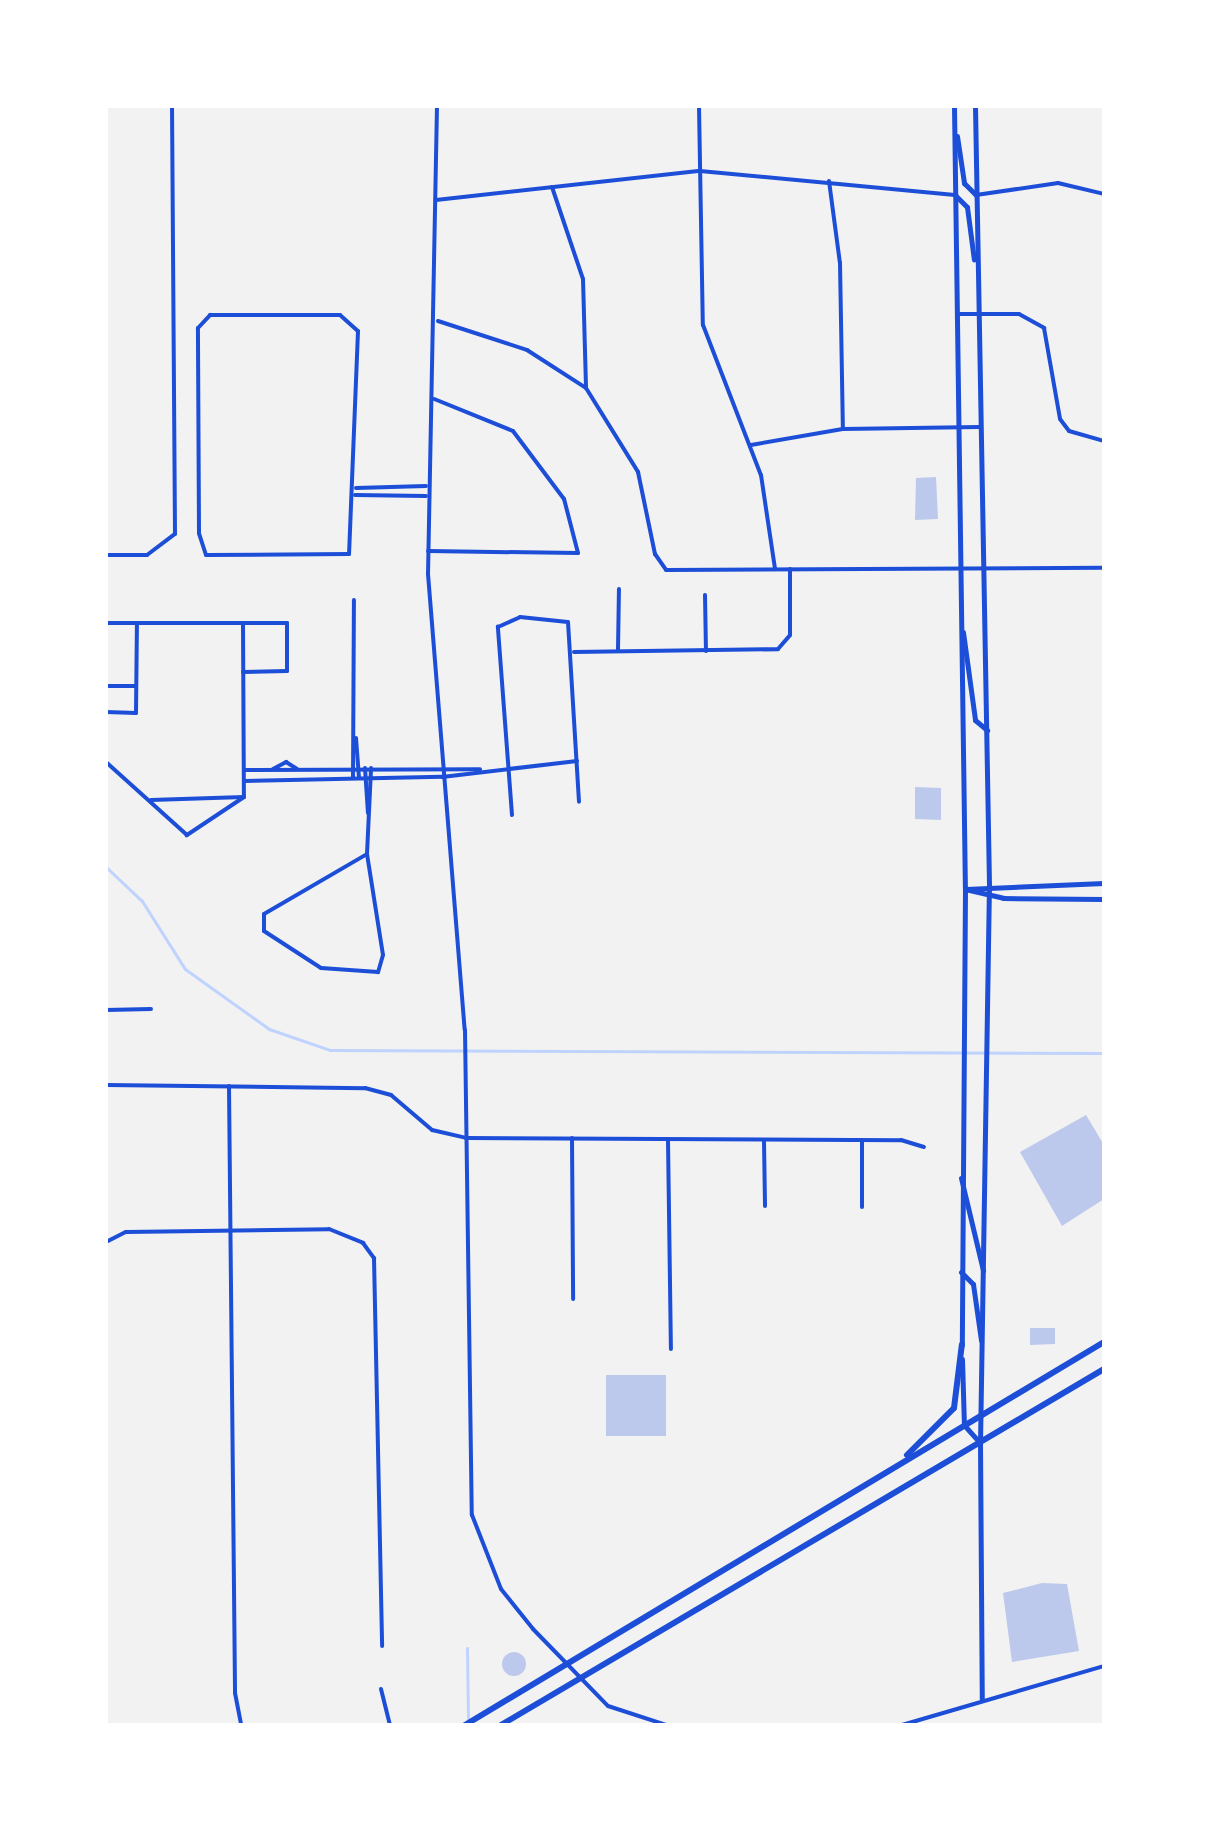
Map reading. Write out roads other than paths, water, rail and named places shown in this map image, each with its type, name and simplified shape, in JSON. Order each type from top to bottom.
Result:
[{"type":"main road","points":[[954,106],[965,889],[961,1084],[962,1344],[964,1425],[980,1443]]},
{"type":"main road","points":[[975,106],[980,568],[989,884],[980,1443],[982,1699]]},
{"type":"main road","points":[[954,131],[964,183],[976,195]]},
{"type":"main road","points":[[955,195],[967,207],[976,268]]},
{"type":"main road","points":[[961,628],[971,656],[975,720],[987,730]]},
{"type":"main road","points":[[965,889],[989,884],[1104,883]]},
{"type":"main road","points":[[965,889],[989,897],[1104,899]]},
{"type":"main road","points":[[961,1177],[971,1202],[976,1262],[984,1271]]},
{"type":"main road","points":[[961,1272],[973,1284],[983,1344]]},
{"type":"main road","points":[[465,1725],[1104,1342]]},
{"type":"main road","points":[[900,1462],[954,1408],[962,1344]]},
{"type":"main road","points":[[501,1725],[1104,1369]]},
{"type":"street","points":[[106,555],[147,555],[175,534],[172,106]]},
{"type":"street","points":[[437,106],[437,321],[426,486],[427,551],[441,767],[465,1030],[472,1515],[501,1589],[566,1664],[630,1719],[666,1725]]},
{"type":"street","points":[[699,106],[703,325],[751,445],[768,506],[775,569]]},
{"type":"street","points":[[436,200],[700,171],[955,195]]},
{"type":"street","points":[[829,181],[840,263],[843,429]]},
{"type":"street","points":[[976,195],[1058,183],[1104,194]]},
{"type":"street","points":[[552,187],[583,279],[586,388]]},
{"type":"street","points":[[957,314],[1019,314],[1044,328],[1060,419],[1069,431],[1104,441]]},
{"type":"street","points":[[210,315],[340,315],[358,331],[355,495],[349,554],[206,555],[199,533],[198,328],[210,315]]},
{"type":"street","points":[[437,321],[527,350],[586,388],[638,472],[659,563],[666,570],[1104,568]]},
{"type":"street","points":[[427,551],[578,553],[564,499],[513,431],[434,399]]},
{"type":"street","points":[[751,445],[843,429],[979,427]]},
{"type":"street","points":[[355,488],[426,486]]},
{"type":"street","points":[[355,495],[426,496]]},
{"type":"street","points":[[574,652],[706,651],[788,645],[790,569]]},
{"type":"street","points":[[618,651],[619,589]]},
{"type":"street","points":[[705,595],[706,651]]},
{"type":"street","points":[[354,600],[356,754],[368,795],[367,854],[383,955],[378,972],[321,968],[264,931],[264,914],[367,854]]},
{"type":"street","points":[[512,815],[498,627],[558,616],[568,622],[574,652],[579,802]]},
{"type":"street","points":[[106,623],[287,623],[287,671],[243,672]]},
{"type":"street","points":[[106,712],[136,713],[137,623]]},
{"type":"street","points":[[243,623],[244,797]]},
{"type":"street","points":[[106,686],[136,686]]},
{"type":"street","points":[[244,781],[442,777],[508,765],[577,761]]},
{"type":"street","points":[[106,762],[187,835],[244,797]]},
{"type":"street","points":[[244,770],[441,767],[481,770]]},
{"type":"street","points":[[362,768],[362,778]]},
{"type":"street","points":[[273,769],[273,780]]},
{"type":"street","points":[[310,769],[310,779]]},
{"type":"street","points":[[151,800],[244,797]]},
{"type":"street","points":[[106,1010],[151,1009]]},
{"type":"street","points":[[106,1085],[365,1088],[391,1095],[432,1130],[466,1138],[862,1140],[924,1147]]},
{"type":"street","points":[[229,1086],[241,1725]]},
{"type":"street","points":[[572,1138],[573,1299]]},
{"type":"street","points":[[668,1139],[671,1349]]},
{"type":"street","points":[[862,1140],[862,1207]]},
{"type":"street","points":[[764,1141],[765,1206]]},
{"type":"street","points":[[106,1242],[126,1232],[329,1229],[363,1243],[374,1258],[382,1646]]},
{"type":"street","points":[[902,1725],[982,1699],[1104,1666]]},
{"type":"street","points":[[381,1689],[390,1725]]},
{"type":"waterway","points":[[106,867],[142,901],[185,969],[269,1029],[330,1050],[1104,1053]]},
{"type":"waterway","points":[[467,1648],[468,1721]]}]
